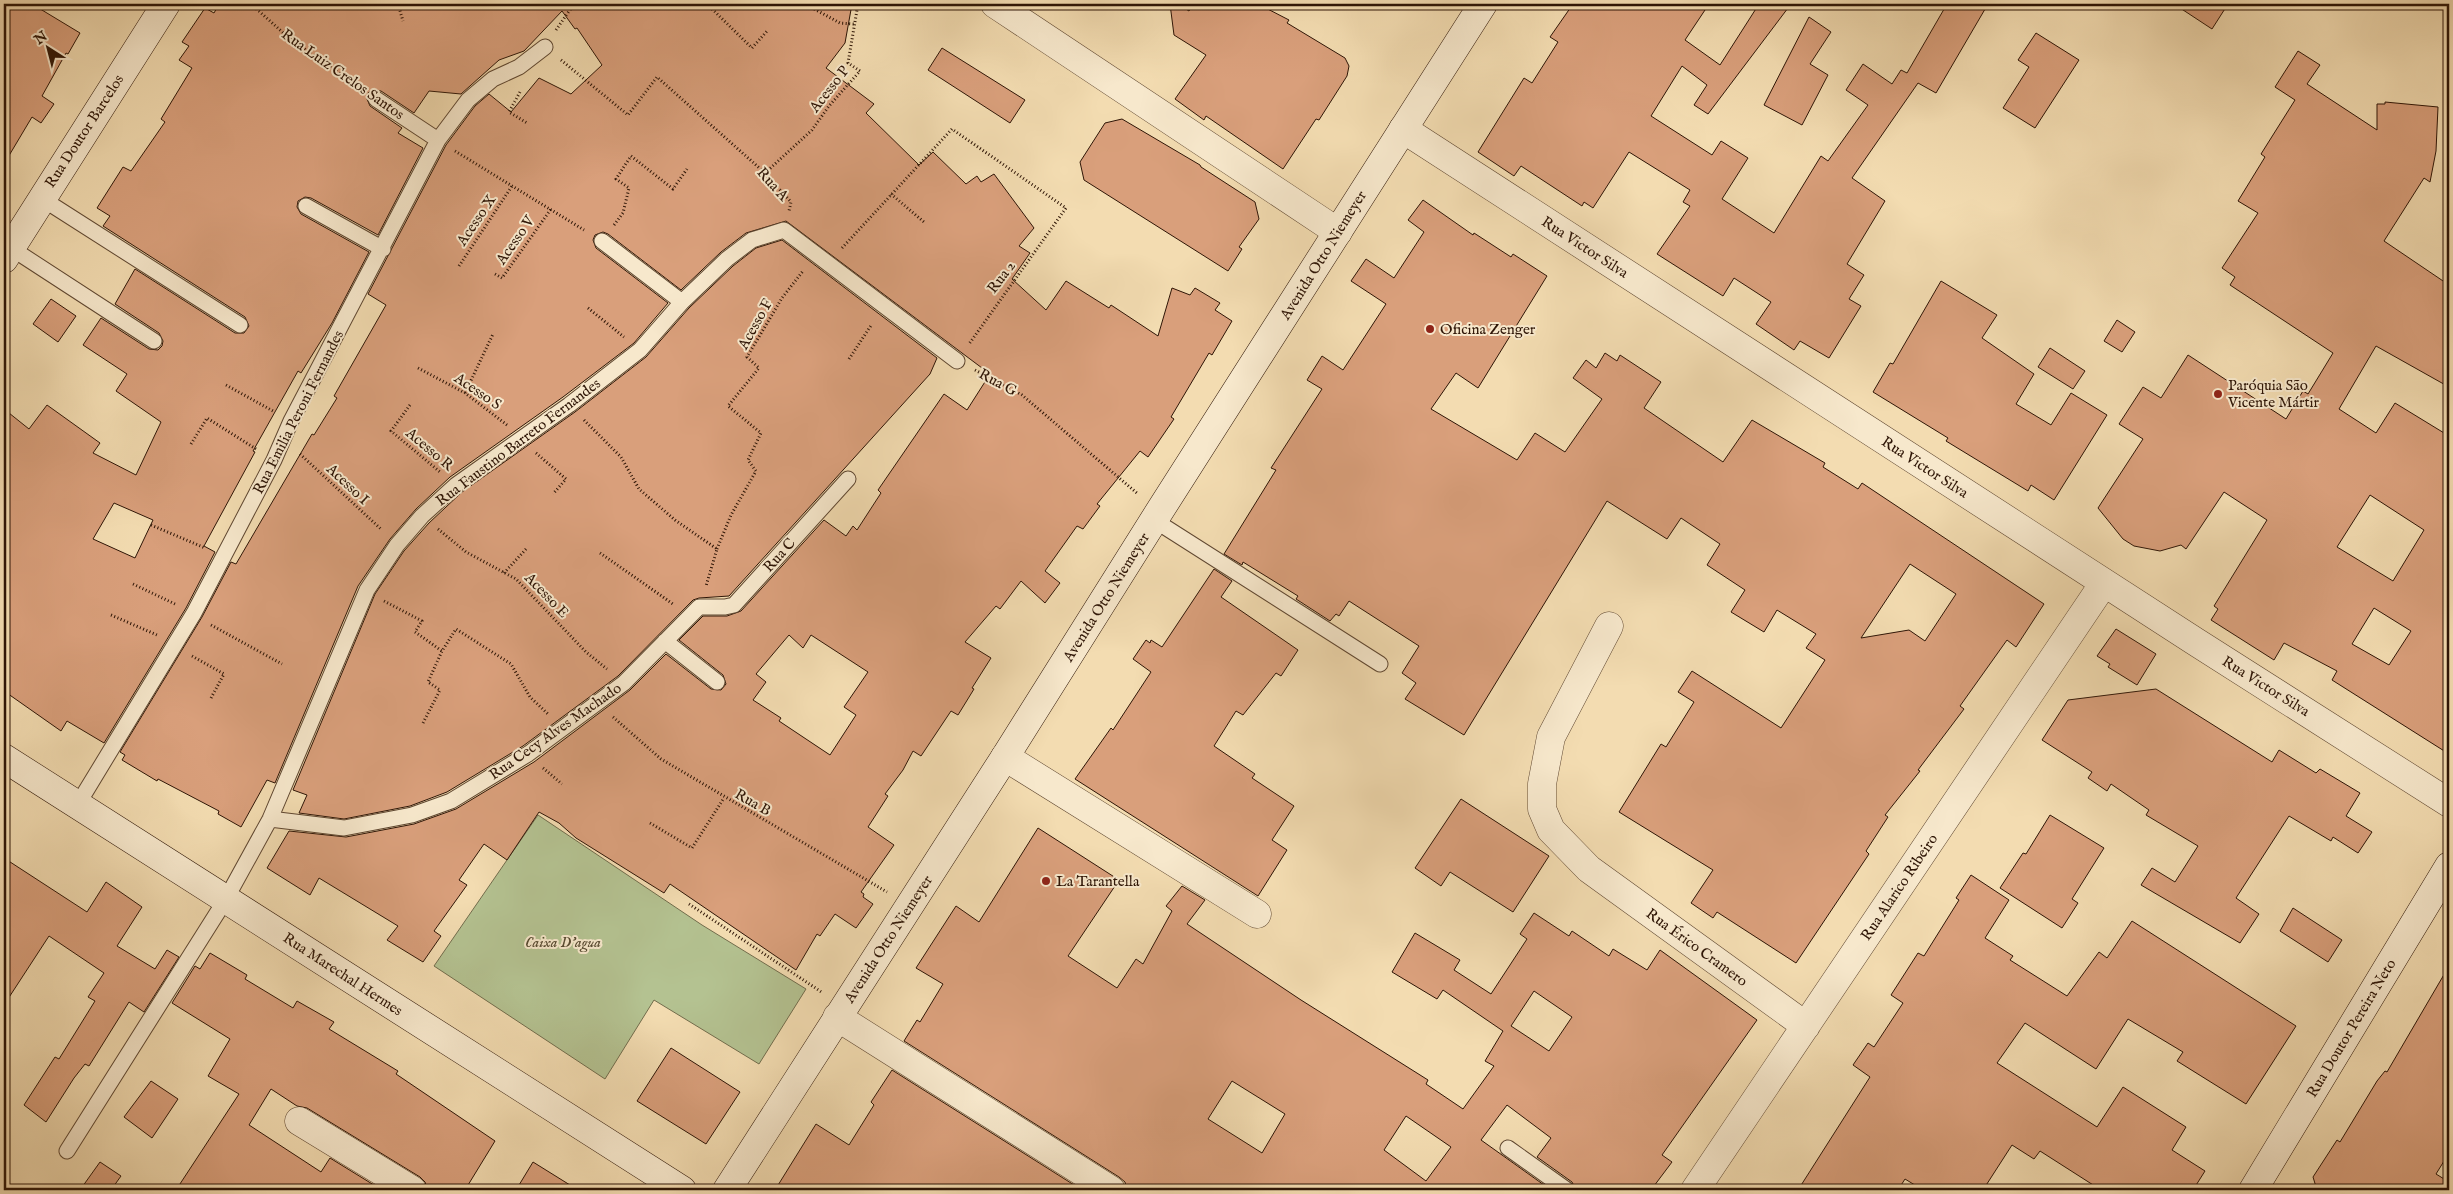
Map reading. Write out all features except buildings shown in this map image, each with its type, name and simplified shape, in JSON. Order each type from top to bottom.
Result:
[{"type":"street","name":"Rua Doutor Barcelos","points":[[7,254],[166,4]]},
{"type":"street","points":[[995,4],[1338,232]]},
{"type":"street","name":"Avenida Otto Niemeyer","points":[[727,1190],[1005,757],[1156,516],[1483,4]]},
{"type":"street","name":"Rua Victor Silva","points":[[1403,129],[2104,583],[2449,803]]},
{"type":"street","name":"Rua Alarico Ribeiro","points":[[1695,1190],[2104,583]]},
{"type":"street","name":"Rua Érico Cramero","points":[[1609,626],[1551,736],[1542,784],[1542,809],[1551,830],[1589,869],[1806,1026]]},
{"type":"street","points":[[1005,757],[1257,914]]},
{"type":"street","name":"Rua Marechal Hermes","points":[[4,758],[682,1190]]},
{"type":"street","name":"Rua Doutor Pereira Neto","points":[[2253,1190],[2449,866]]},
{"type":"street","points":[[840,1012],[1111,1190]]},
{"type":"street","points":[[299,1122],[412,1190]]},
{"type":"lane","name":"Rua Emilia Peroni Fernandes","points":[[78,804],[194,613],[274,460],[291,421],[383,249],[438,140],[468,100],[492,79],[519,67],[544,47]]},
{"type":"lane","name":"Rua Luiz Crelos Santos","points":[[376,99],[438,140]]},
{"type":"lane","points":[[41,198],[240,325]]},
{"type":"lane","points":[[306,206],[383,249]]},
{"type":"lane","points":[[784,230],[957,361]]},
{"type":"lane","name":"Rua Faustino Barreto Fernandes","points":[[67,1151],[226,899],[270,819],[367,590],[398,545],[422,516],[456,485],[569,405],[640,350],[682,302],[727,258],[752,240],[784,230]]},
{"type":"lane","points":[[602,241],[682,302]]},
{"type":"lane","points":[[7,254],[154,341]]},
{"type":"lane","name":"Rua C","points":[[694,611],[734,605],[848,479]]},
{"type":"lane","points":[[1156,516],[1380,664]]},
{"type":"lane","name":"Rua Cecy Alves Machado","points":[[270,819],[344,828],[412,815],[451,801],[564,729],[624,683],[694,611]]},
{"type":"lane","points":[[665,641],[717,682]]},
{"type":"lane","points":[[1508,1148],[1567,1190]]},
{"type":"path","name":"Rua Luiz Crelos Santos","points":[[251,4],[289,38],[376,99]]},
{"type":"path","points":[[398,4],[403,21]]},
{"type":"path","points":[[563,4],[570,8]]},
{"type":"path","points":[[544,47],[574,4]]},
{"type":"path","points":[[706,4],[752,48],[768,30]]},
{"type":"path","points":[[805,4],[840,22],[854,24]]},
{"type":"path","name":"Acesso P","points":[[765,173],[806,138],[829,106],[860,71],[848,63],[858,4]]},
{"type":"path","name":"Rua A","points":[[544,47],[628,115],[657,77],[765,173],[791,202],[784,230]]},
{"type":"path","name":"Rua 2","points":[[891,194],[952,129],[1066,208],[957,361]]},
{"type":"path","points":[[438,140],[602,241],[623,213],[629,188],[616,179],[631,156],[673,189],[687,169]]},
{"type":"path","name":"Acesso X","points":[[459,266],[512,186]]},
{"type":"path","points":[[828,264],[891,194],[924,222]]},
{"type":"path","name":"Acesso V","points":[[495,274],[502,278],[551,209]]},
{"type":"path","name":"Acesso F","points":[[694,611],[731,515],[756,471],[748,460],[761,434],[728,406],[759,368],[747,358],[782,298],[815,254]]},
{"type":"path","points":[[849,359],[883,306]]},
{"type":"path","points":[[588,308],[640,350]]},
{"type":"path","points":[[465,393],[493,334]]},
{"type":"path","name":"Rua G","points":[[957,361],[1022,395],[1156,516]]},
{"type":"path","name":"Acesso S","points":[[418,368],[465,393],[522,438],[566,479],[553,494]]},
{"type":"path","points":[[226,385],[291,421]]},
{"type":"path","name":"Acesso R","points":[[410,405],[391,431],[456,485]]},
{"type":"path","points":[[569,405],[621,457],[639,489],[675,520],[717,550]]},
{"type":"path","points":[[191,444],[208,418],[274,460]]},
{"type":"path","name":"Acesso I","points":[[284,438],[398,545]]},
{"type":"path","name":"Acesso E","points":[[422,516],[466,552],[516,579],[586,652],[624,683]]},
{"type":"path","points":[[151,525],[224,556]]},
{"type":"path","points":[[504,573],[527,548]]},
{"type":"path","points":[[600,553],[694,611]]},
{"type":"path","points":[[367,590],[401,612],[422,621],[415,632],[442,651]]},
{"type":"path","points":[[423,723],[440,690],[428,682],[442,651],[456,629],[491,649],[512,664],[530,697],[564,729]]},
{"type":"path","name":"Rua B","points":[[597,703],[661,759],[724,798],[909,905]]},
{"type":"path","points":[[650,823],[692,848],[724,798]]},
{"type":"path","points":[[689,904],[840,1012]]},
{"type":"green space","name":"Caixa D'agua","points":[[538,815],[702,925],[806,989],[759,1064],[654,1000],[605,1079],[434,966]]},
{"type":"place","name":"Oficina Zenger","points":[[1430,329]]},
{"type":"place","name":"Paróquia São Vicente Mártir","points":[[2218,394]]},
{"type":"place","name":"La Tarantella","points":[[1046,881]]}]
